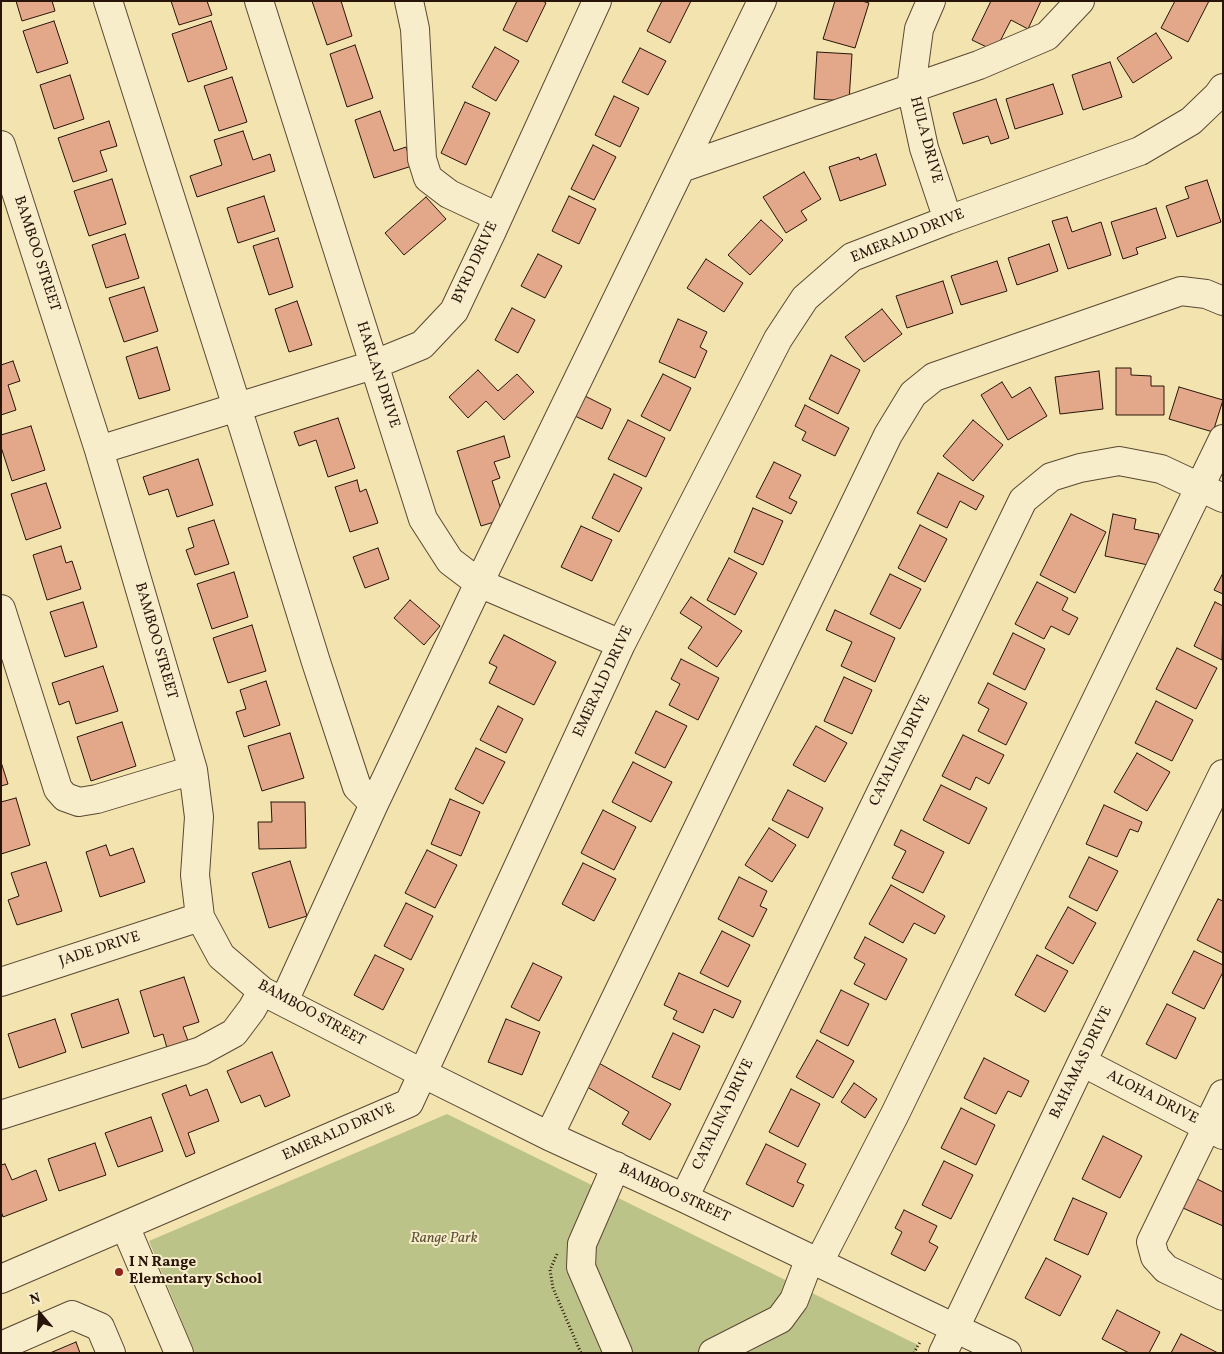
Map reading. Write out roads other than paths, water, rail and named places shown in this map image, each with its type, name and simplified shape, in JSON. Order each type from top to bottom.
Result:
[{"type":"street","points":[[108,1],[357,787],[374,804]]},
{"type":"street","name":"HARLAN DRIVE","points":[[259,1],[423,519],[450,561],[479,583],[621,644]]},
{"type":"street","points":[[409,1],[415,29],[422,159],[428,178],[449,194],[498,218]]},
{"type":"street","name":"BYRD DRIVE","points":[[99,450],[374,365],[422,345],[454,311],[598,1]]},
{"type":"street","points":[[1,1115],[201,1051],[234,1033],[252,1009],[273,996],[374,804],[479,583],[762,1]]},
{"type":"street","name":"HULA DRIVE","points":[[931,1],[919,29],[911,88],[924,148],[948,220]]},
{"type":"street","points":[[680,168],[979,65],[1047,36],[1080,1]]},
{"type":"street","name":"EMERALD DRIVE","points":[[1,1279],[409,1103],[621,644],[778,339],[805,298],[852,257],[948,220],[1140,151],[1190,121],[1223,88]]},
{"type":"street","name":"BAMBOO STREET","points":[[1,145],[99,450],[193,770],[199,817],[195,875],[200,917],[221,956],[273,996],[422,1074],[1007,1353]]},
{"type":"street","points":[[549,1136],[888,435],[912,394],[934,377],[1181,291],[1206,294],[1223,301]]},
{"type":"street","points":[[713,1353],[780,1319],[794,1300],[814,1260],[895,1114],[1211,493],[1223,439]]},
{"type":"street","name":"CATALINA DRIVE","points":[[684,1198],[1024,500],[1051,477],[1080,468],[1119,461],[1161,468],[1211,493]]},
{"type":"street","points":[[1,609],[58,789],[65,797],[79,802],[96,799],[193,770]]},
{"type":"street","name":"BAHAMAS DRIVE","points":[[931,1347],[955,1328],[1082,1062],[1223,774]]},
{"type":"street","name":"JADE DRIVE","points":[[1,982],[200,917]]},
{"type":"street","name":"ALOHA DRIVE","points":[[1082,1062],[1215,1130]]},
{"type":"street","points":[[1223,1094],[1215,1130],[1151,1242],[1155,1257],[1166,1269],[1223,1296]]},
{"type":"street","points":[[616,1166],[582,1244],[581,1267],[618,1353]]},
{"type":"street","points":[[125,1226],[179,1353]]},
{"type":"street","points":[[1,1346],[72,1315],[100,1327],[111,1353]]},
{"type":"place","name":"I N Range Elementary School","points":[[119,1272]]},
{"type":"park label","name":"Range Park","points":[[444,1239]]}]
